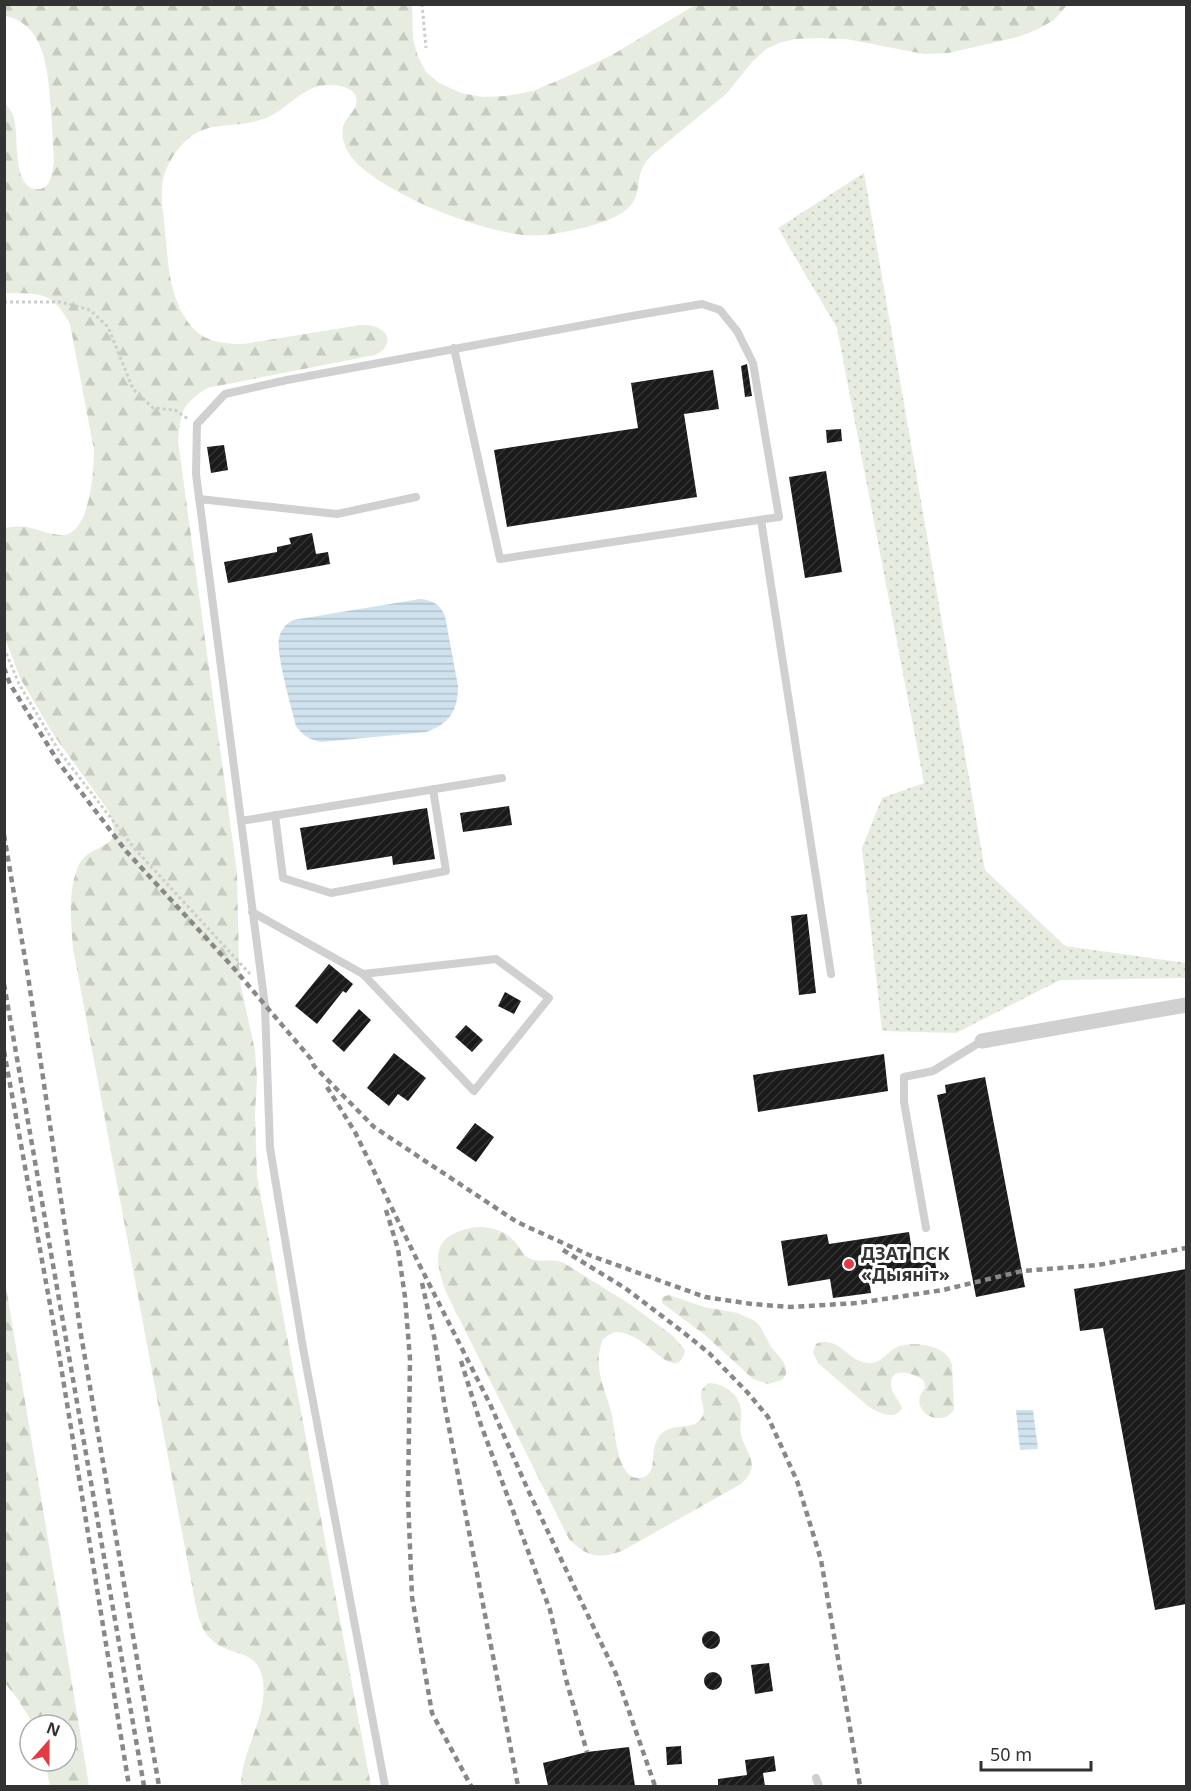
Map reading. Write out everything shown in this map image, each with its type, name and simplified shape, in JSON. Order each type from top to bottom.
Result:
[{"type":"street","points":[[982,1041],[1186,1005]]},
{"type":"lane","points":[[386,1786],[303,1348],[270,1148],[265,1006],[196,474],[197,424],[225,394],[454,348],[702,304],[720,310],[737,331],[753,363],[779,517],[500,559],[454,348]]},
{"type":"lane","points":[[199,499],[337,514],[416,497]]},
{"type":"lane","points":[[761,520],[831,974]]},
{"type":"lane","points":[[241,821],[502,778]]},
{"type":"lane","points":[[275,815],[283,878],[331,893],[446,871],[433,789]]},
{"type":"lane","points":[[252,912],[363,974],[474,1091],[549,998],[496,959],[363,974]]},
{"type":"lane","points":[[926,1228],[904,1102],[904,1077],[933,1071],[982,1041]]},
{"type":"lane","points":[[816,1778],[819,1786]]},
{"type":"path","points":[[423,4],[426,48]]},
{"type":"path","points":[[4,302],[61,302],[90,310],[108,327],[133,389],[153,408],[175,410],[197,424]]},
{"type":"path","points":[[4,648],[19,684],[59,751],[134,848],[262,988]]},
{"type":"green space","points":[[5,4],[412,5],[413,39],[418,57],[426,72],[439,83],[461,93],[483,97],[533,91],[566,77],[612,55],[695,5],[1067,5],[1054,20],[1036,30],[1018,37],[948,53],[924,54],[846,39],[795,39],[779,43],[766,49],[726,94],[651,156],[642,169],[634,201],[627,209],[602,222],[563,232],[523,235],[504,232],[438,211],[378,180],[358,164],[346,148],[343,136],[344,124],[355,108],[356,98],[350,89],[338,85],[325,85],[311,89],[266,118],[254,122],[209,128],[199,132],[179,148],[165,172],[162,199],[171,282],[185,318],[198,333],[216,341],[243,344],[366,325],[380,329],[387,336],[387,344],[375,355],[207,388],[192,399],[184,410],[178,441],[237,873],[241,987],[255,1050],[257,1079],[255,1113],[257,1176],[371,1786],[241,1786],[245,1760],[262,1708],[263,1681],[260,1670],[250,1658],[219,1646],[209,1637],[201,1625],[196,1607],[73,948],[71,898],[77,869],[82,859],[89,853],[110,841],[113,835],[113,825],[108,810],[53,734],[20,678],[4,637],[5,528],[28,527],[60,535],[70,533],[78,526],[88,502],[94,450],[70,324],[57,305],[44,296],[5,293],[5,103],[13,117],[20,170],[28,186],[37,189],[47,185],[54,161],[51,109],[43,53],[29,29],[19,21],[5,16]]},
{"type":"green space","points":[[864,173],[985,870],[1065,946],[1186,963],[1186,978],[1060,980],[956,1033],[882,1031],[862,848],[882,798],[924,783],[837,328],[778,228]]},
{"type":"green space","points":[[476,1227],[502,1232],[515,1242],[528,1258],[564,1263],[631,1305],[673,1336],[685,1350],[682,1358],[674,1363],[668,1362],[629,1335],[616,1332],[603,1339],[599,1368],[612,1415],[618,1453],[626,1471],[632,1476],[645,1477],[651,1470],[655,1445],[659,1437],[670,1429],[689,1426],[700,1420],[704,1410],[701,1392],[709,1383],[731,1391],[740,1405],[741,1435],[752,1466],[741,1484],[622,1551],[593,1555],[575,1545],[569,1539],[446,1292],[439,1268],[440,1249],[451,1235]]},
{"type":"green space","points":[[5,1281],[77,1713],[26,1713],[5,1683]]},
{"type":"green space","points":[[669,1295],[704,1307],[738,1313],[755,1321],[771,1347],[783,1361],[786,1374],[782,1380],[768,1384],[753,1379],[705,1335],[662,1303],[662,1297]]},
{"type":"green space","points":[[821,1342],[834,1344],[855,1359],[867,1363],[881,1360],[900,1346],[915,1344],[938,1349],[945,1353],[952,1365],[954,1409],[942,1418],[928,1415],[922,1410],[920,1404],[920,1396],[925,1388],[924,1381],[915,1375],[903,1373],[894,1375],[891,1379],[893,1392],[902,1408],[899,1412],[891,1415],[869,1407],[818,1363],[813,1352],[816,1344]]},
{"type":"green space","points":[[78,1720],[89,1786],[50,1786],[47,1773],[78,1773]]},
{"type":"water","points":[[420,599],[435,603],[445,616],[458,686],[454,709],[446,721],[426,732],[322,742],[304,735],[296,726],[282,668],[279,638],[284,627],[293,620]]},
{"type":"water","points":[[1016,1410],[1033,1410],[1038,1449],[1020,1450]]},
{"type":"building","points":[[747,364],[752,396],[745,397],[741,366]]},
{"type":"building","points":[[713,370],[719,409],[684,414],[697,497],[507,527],[494,450],[638,428],[631,383]]},
{"type":"building","points":[[841,429],[842,441],[827,443],[826,430]]},
{"type":"building","points":[[224,445],[228,470],[211,473],[207,447]]},
{"type":"building","points":[[826,471],[842,572],[805,578],[789,477]]},
{"type":"building","points":[[312,533],[316,554],[328,552],[330,564],[228,583],[224,562],[277,552],[277,547],[291,544],[289,538]]},
{"type":"building","points":[[509,806],[512,825],[463,832],[460,813]]},
{"type":"building","points":[[427,808],[435,859],[393,865],[392,856],[307,870],[300,828]]},
{"type":"building","points":[[807,914],[816,993],[799,995],[791,916]]},
{"type":"building","points":[[329,964],[353,984],[346,993],[343,991],[317,1024],[295,1006]]},
{"type":"building","points":[[505,992],[521,1001],[514,1014],[498,1006]]},
{"type":"building","points":[[359,1009],[371,1020],[344,1052],[332,1041]]},
{"type":"building","points":[[466,1025],[483,1040],[472,1052],[455,1037]]},
{"type":"building","points":[[394,1053],[426,1078],[408,1101],[398,1094],[389,1106],[367,1088]]},
{"type":"building","points":[[884,1054],[888,1091],[758,1112],[753,1075]]},
{"type":"building","points":[[985,1077],[1025,1287],[976,1297],[937,1095],[946,1093],[945,1085]]},
{"type":"building","points":[[475,1123],[494,1137],[476,1162],[456,1148]]},
{"type":"building","name":"ДЗАТ ПСК «Дыяніт»","points":[[909,1232],[912,1251],[924,1249],[925,1256],[934,1254],[937,1274],[870,1285],[871,1293],[833,1298],[830,1279],[788,1286],[781,1241],[827,1234],[829,1244]]},
{"type":"building","points":[[1186,1269],[1186,1604],[1155,1610],[1103,1328],[1080,1331],[1074,1289]]},
{"type":"building","points":[[707,1631],[715,1631],[720,1636],[718,1647],[707,1649],[702,1644],[702,1636]]},
{"type":"building","points":[[769,1663],[773,1691],[755,1694],[751,1665]]},
{"type":"building","points":[[709,1672],[717,1672],[722,1677],[720,1688],[709,1690],[704,1685],[704,1677]]},
{"type":"building","points":[[681,1746],[682,1764],[667,1765],[666,1747]]},
{"type":"building","points":[[629,1747],[635,1786],[548,1786],[543,1763],[587,1752]]},
{"type":"building","points":[[774,1756],[776,1771],[763,1773],[765,1786],[718,1786],[718,1779],[747,1775],[745,1760]]},
{"type":"railway","points":[[4,668],[10,684],[59,763],[126,851],[231,965],[311,1059],[314,1066],[374,1127],[517,1222],[589,1255],[705,1297],[790,1307],[858,1303],[943,1290],[1022,1271],[1098,1265],[1186,1248]]},
{"type":"railway","points":[[4,835],[28,976],[81,1335],[159,1786]]},
{"type":"railway","points":[[4,984],[144,1786]]},
{"type":"railway","points":[[4,1051],[59,1354],[129,1786]]},
{"type":"railway","points":[[327,1087],[355,1132],[490,1404],[528,1490],[616,1674],[655,1786]]},
{"type":"railway","points":[[386,1210],[398,1249],[410,1359],[408,1498],[412,1597],[432,1713],[471,1786]]},
{"type":"railway","points":[[563,1250],[625,1288],[709,1353],[768,1417],[797,1481],[821,1560],[860,1786]]},
{"type":"railway","points":[[422,1283],[435,1341],[444,1402],[518,1786]]},
{"type":"railway","points":[[461,1361],[481,1425],[550,1610],[567,1683],[587,1752]]},
{"type":"place","name":"ДЗАТ ПСК «Дыяніт»","points":[[849,1264]]}]
